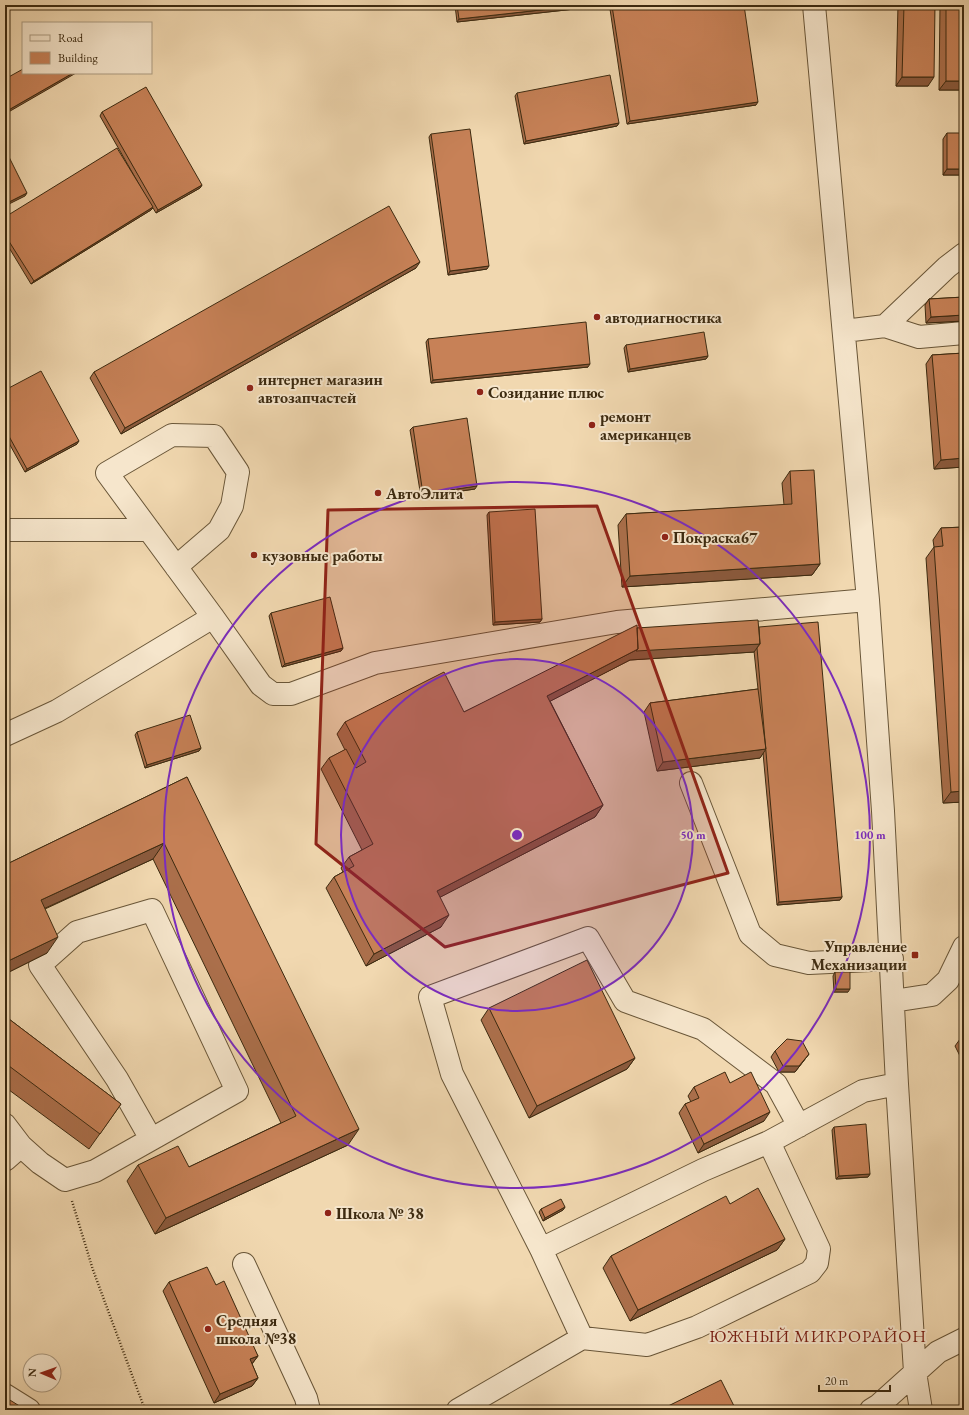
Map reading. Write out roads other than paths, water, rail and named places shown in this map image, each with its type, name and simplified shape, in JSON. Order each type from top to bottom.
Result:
[{"type":"street","points":[[814,5],[868,600],[883,811],[892,959],[897,1084],[915,1372],[921,1410]]},
{"type":"street","points":[[885,326],[956,269],[964,254]]},
{"type":"street","points":[[844,331],[885,326],[918,337],[964,333]]},
{"type":"street","points":[[176,567],[219,530],[232,506],[238,472],[214,436],[172,435],[107,473],[261,685],[273,694],[291,694],[375,663],[617,622],[868,600]]},
{"type":"street","points":[[5,530],[148,530]]},
{"type":"street","points":[[5,735],[57,711],[213,618]]},
{"type":"street","points":[[691,783],[750,934],[775,955],[809,963],[892,959]]},
{"type":"street","points":[[5,1125],[21,1146],[40,1163],[65,1180],[96,1171],[237,1091],[152,910],[77,932],[40,965],[117,1079],[151,1139]]},
{"type":"street","points":[[582,1338],[541,1249],[452,1074],[430,997],[588,938],[626,1001],[703,1029],[776,1084],[799,1126]]},
{"type":"street","points":[[893,1001],[932,995],[948,980],[962,956]]},
{"type":"street","points":[[541,1249],[703,1170],[769,1142],[863,1091],[897,1084]]},
{"type":"street","points":[[470,1407],[582,1338],[647,1345],[697,1327],[810,1272],[817,1263],[819,1249],[769,1142]]},
{"type":"street","points":[[5,1160],[21,1146]]},
{"type":"street","points":[[244,1264],[306,1398],[309,1410]]},
{"type":"street","points":[[871,1410],[879,1405],[938,1352],[964,1339]]},
{"type":"street","points":[[5,1395],[29,1410]]},
{"type":"place","name":"автодиагностика","points":[[597,317]]},
{"type":"place","name":"интернет магазин автозапчастей","points":[[250,388]]},
{"type":"place","name":"Созидание плюс","points":[[480,392]]},
{"type":"place","name":"ремонт американцев","points":[[592,425]]},
{"type":"place","name":"АвтоЭлита","points":[[378,493]]},
{"type":"place","name":"Покраска67","points":[[665,537]]},
{"type":"place","name":"кузовные работы","points":[[254,555]]},
{"type":"place","name":"Управление Механизации","points":[[915,955]]},
{"type":"place","name":"Школа № 38","points":[[328,1213]]},
{"type":"place","name":"Средняя школа №38","points":[[208,1329]]},
{"type":"district","name":"ЮЖНЫЙ МИКРОРАЙОН","points":[[818,1336]]}]
